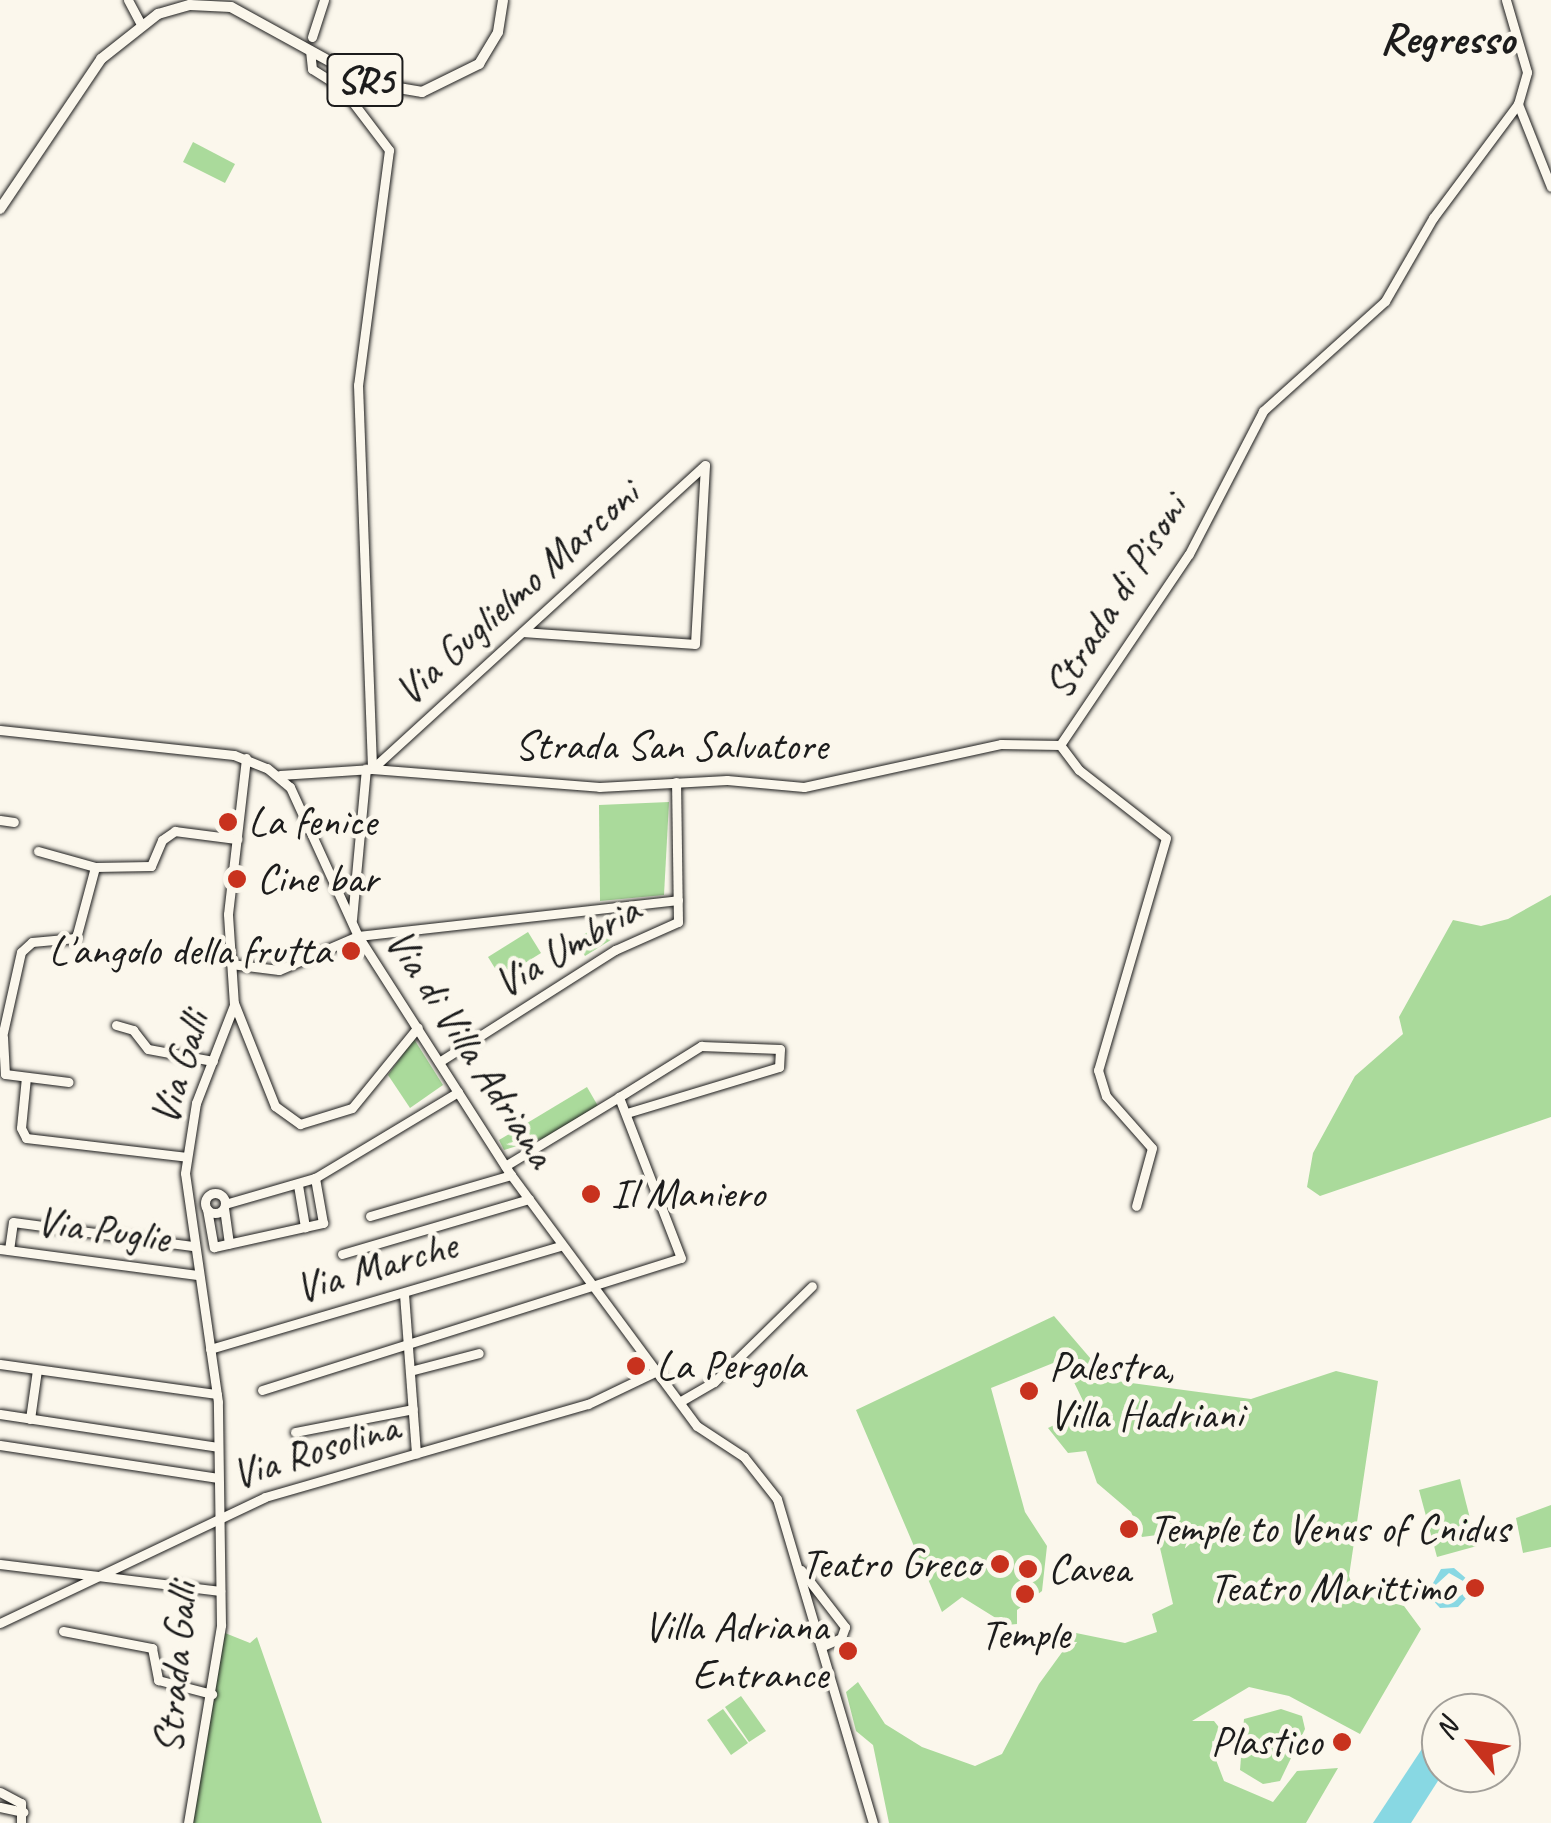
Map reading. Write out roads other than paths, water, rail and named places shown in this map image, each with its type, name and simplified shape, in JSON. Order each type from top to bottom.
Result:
[{"type":"main road","name":"SR5","points":[[0,209],[101,59],[140,22],[185,6],[226,6],[368,82],[427,92],[481,62],[500,26],[503,0]]},
{"type":"street","points":[[128,0],[140,22]]},
{"type":"street","points":[[312,37],[324,0]]},
{"type":"street","points":[[1506,0],[1527,72],[1518,104],[1551,188]]},
{"type":"street","points":[[310,50],[312,69],[342,88],[390,150],[358,385],[369,769],[352,922]]},
{"type":"street","name":"Strada di Pisoni","points":[[1136,1206],[1152,1148],[1106,1096],[1098,1070],[1166,838],[1079,770],[1060,745],[1189,554],[1263,410],[1386,302],[1436,213],[1518,104]]},
{"type":"street","name":"Via Guglielmo Marconi","points":[[369,769],[705,465],[696,644],[523,632]]},
{"type":"street","points":[[0,730],[246,758],[280,776]]},
{"type":"street","name":"Strada San Salvatore","points":[[280,776],[369,769],[599,787],[676,782],[813,786],[967,750],[1026,742],[1060,745]]},
{"type":"street","name":"Via Galli","points":[[216,1516],[217,1394],[186,1202],[187,1157],[213,1060],[234,1002],[231,964],[236,839],[246,758]]},
{"type":"street","name":"Via di Villa Adriana","points":[[280,776],[298,799],[358,936],[560,1246],[659,1370],[700,1430],[744,1457],[771,1490],[797,1564],[873,1823]]},
{"type":"street","points":[[231,964],[280,970],[358,936],[678,900],[676,782]]},
{"type":"street","points":[[0,820],[14,822]]},
{"type":"street","points":[[38,851],[95,867],[151,866],[162,840],[176,831],[236,839]]},
{"type":"street","points":[[69,1082],[3,1072],[3,1038],[22,950],[32,942],[76,938],[95,867]]},
{"type":"street","name":"Via Umbria","points":[[438,1062],[615,950],[678,922],[678,900]]},
{"type":"street","points":[[234,1002],[278,1112],[300,1124],[352,1108],[418,1027]]},
{"type":"street","points":[[116,1025],[133,1030],[148,1049],[213,1060]]},
{"type":"street","points":[[370,1216],[508,1170],[701,1046],[780,1050],[779,1067],[627,1113]]},
{"type":"street","points":[[26,1077],[21,1130],[26,1138],[187,1157]]},
{"type":"street","points":[[186,1202],[224,1206],[315,1178],[458,1092]]},
{"type":"street","points":[[262,1390],[596,1290],[681,1258],[619,1097]]},
{"type":"street","points":[[229,1244],[224,1206],[217,1194],[206,1206],[210,1245],[229,1244],[323,1222],[315,1178]]},
{"type":"street","points":[[298,1184],[304,1226]]},
{"type":"street","points":[[342,1254],[529,1199]]},
{"type":"street","points":[[5,1250],[13,1222],[192,1246]]},
{"type":"street","name":"Via Marche","points":[[210,1349],[560,1246]]},
{"type":"street","name":"Via Puglie","points":[[5,1250],[197,1275]]},
{"type":"street","points":[[680,1401],[714,1382],[812,1286]]},
{"type":"street","points":[[404,1294],[416,1454]]},
{"type":"street","points":[[410,1370],[479,1353]]},
{"type":"street","points":[[0,1364],[217,1394]]},
{"type":"street","points":[[30,1419],[37,1370]]},
{"type":"street","name":"Via Rosolina","points":[[0,1623],[216,1516],[330,1474],[416,1454],[588,1404],[659,1370]]},
{"type":"street","points":[[295,1432],[412,1409]]},
{"type":"street","points":[[0,1414],[218,1447]]},
{"type":"street","points":[[0,1445],[217,1478]]},
{"type":"street","name":"Strada Galli","points":[[188,1823],[212,1694],[220,1591],[216,1516]]},
{"type":"street","points":[[0,1564],[220,1591]]},
{"type":"street","name":"Via di Villa Adriana","points":[[797,1564],[845,1631],[821,1647]]},
{"type":"street","points":[[807,1606],[822,1594]]},
{"type":"street","points":[[63,1632],[152,1648],[158,1680],[212,1694]]},
{"type":"street","points":[[0,1792],[15,1796],[22,1818]]},
{"type":"street","points":[[0,1807],[22,1818]]},
{"type":"water","points":[[1454,1568],[1468,1580],[1469,1595],[1458,1607],[1440,1608],[1429,1596],[1448,1604],[1463,1594],[1463,1581],[1449,1573],[1428,1592],[1441,1569]]},
{"type":"water","points":[[1421,1750],[1421,1793],[1430,1793],[1411,1823],[1373,1823]]},
{"type":"place","name":"La fenice","points":[[228,822]]},
{"type":"place","name":"Cine bar","points":[[237,879]]},
{"type":"place","name":"L'angolo della frutta","points":[[351,951]]},
{"type":"place","name":"Il Maniero","points":[[591,1194]]},
{"type":"place","name":"La Pergola","points":[[636,1366]]},
{"type":"place","name":"Palestra, Villa Hadriani","points":[[1029,1391]]},
{"type":"place","name":"Temple to Venus of Cnidus","points":[[1129,1529]]},
{"type":"place","name":"Teatro Greco","points":[[1000,1564]]},
{"type":"place","name":"Cavea","points":[[1028,1569]]},
{"type":"place","name":"Teatro Marittimo","points":[[1475,1588]]},
{"type":"place","name":"Temple","points":[[1025,1594]]},
{"type":"place","name":"Villa Adriana Entrance","points":[[848,1651]]},
{"type":"place","name":"Plastico","points":[[1342,1742]]},
{"type":"district","name":"Regresso","points":[[1447,39]]}]
